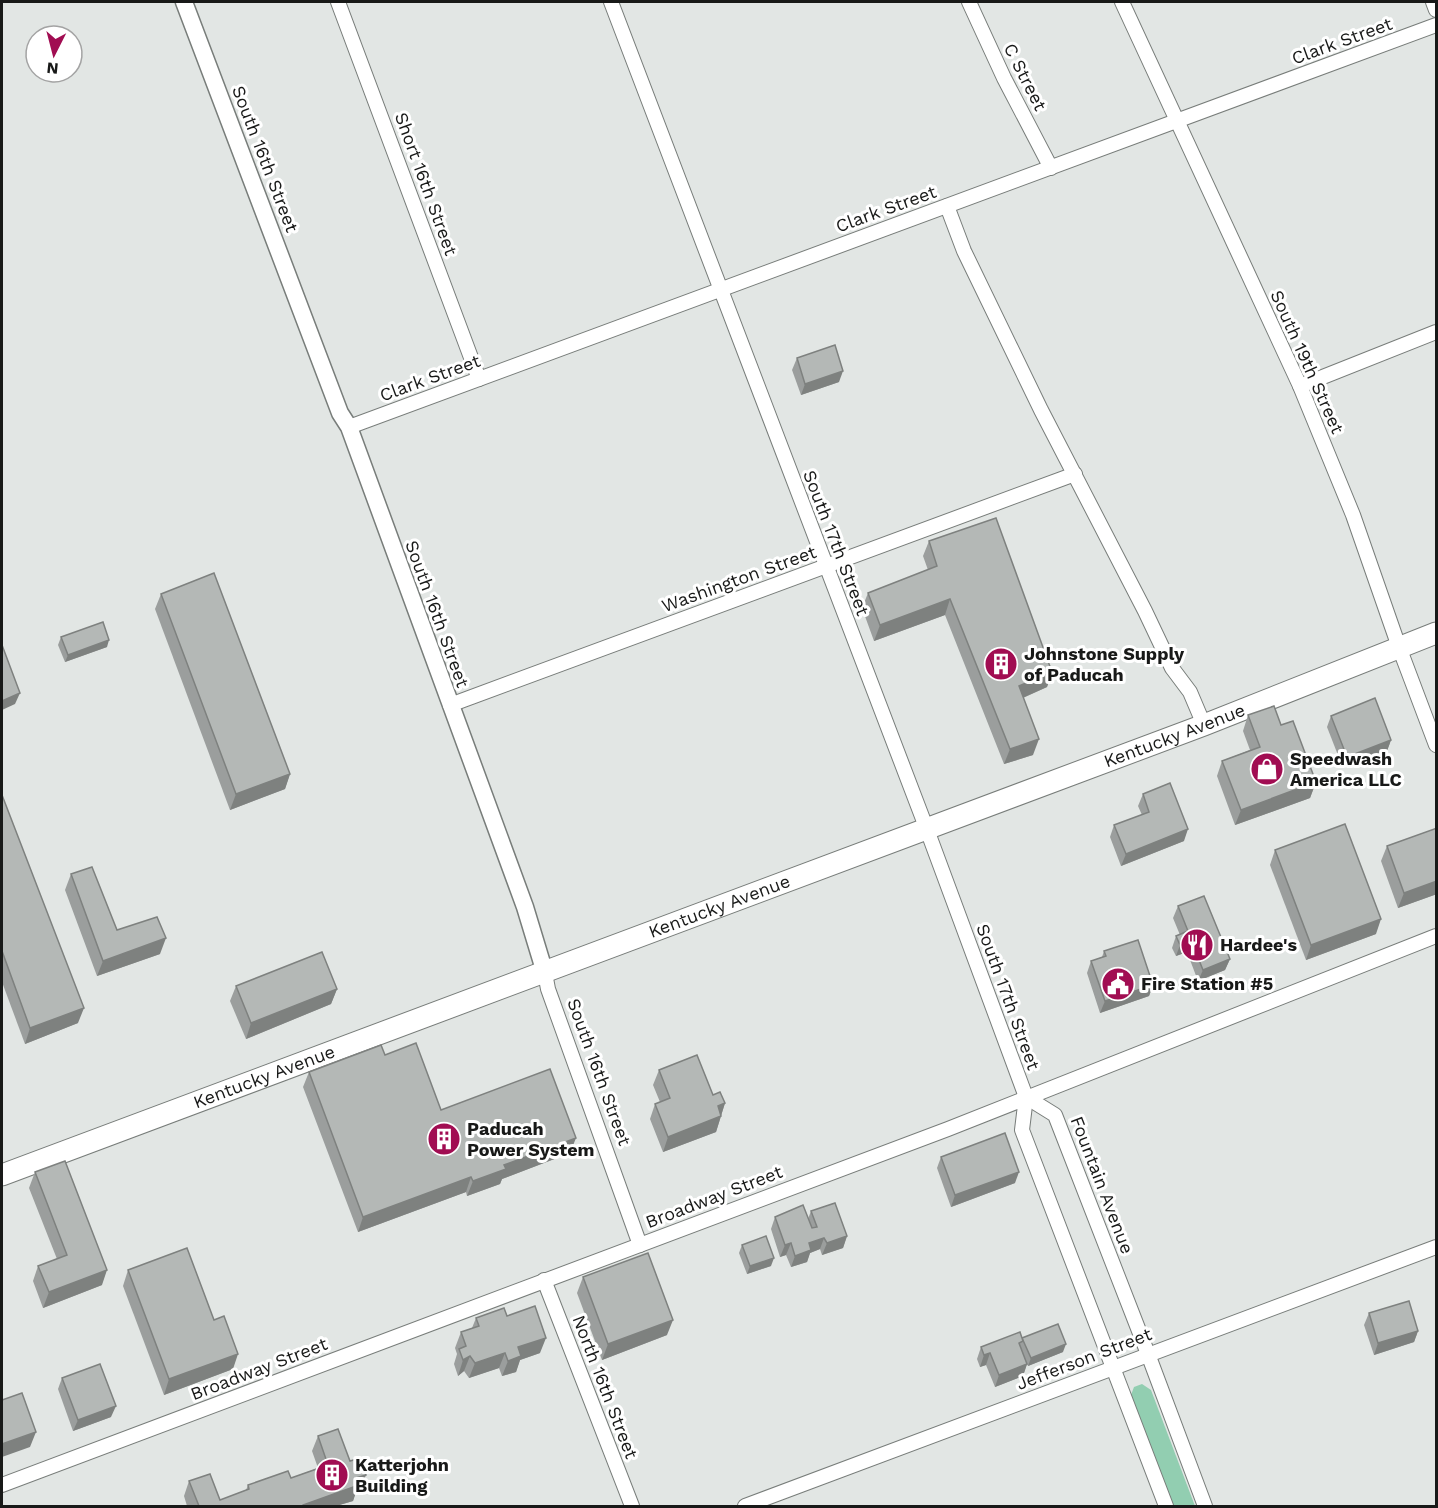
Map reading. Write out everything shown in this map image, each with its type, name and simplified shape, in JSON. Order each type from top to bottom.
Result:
[{"type":"main road","name":"Kentucky Avenue","points":[[2,1175],[926,827],[1204,725],[1437,633]]},
{"type":"street","name":"South 16th Street","points":[[184,2],[340,413],[348,427],[525,908],[548,988],[640,1245]]},
{"type":"street","name":"Short 16th Street","points":[[338,2],[479,379]]},
{"type":"street","name":"South 17th Street","points":[[611,2],[926,827],[1026,1097]]},
{"type":"street","name":"C Street","points":[[969,2],[1004,78],[1051,168]]},
{"type":"street","name":"South 19th Street","points":[[1122,2],[1300,386],[1353,515],[1399,647],[1437,745]]},
{"type":"street","points":[[1433,2],[1437,10]]},
{"type":"street","name":"Clark Street","points":[[348,427],[1437,25]]},
{"type":"street","points":[[947,206],[975,274],[1172,668],[1190,692],[1204,725]]},
{"type":"street","points":[[1300,386],[1437,332]]},
{"type":"street","name":"Washington Street","points":[[450,705],[1075,474]]},
{"type":"street","name":"Broadway Street","points":[[2,1485],[939,1132],[1437,936]]},
{"type":"street","points":[[1026,1097],[1022,1130],[1166,1506]]},
{"type":"street","name":"Fountain Avenue","points":[[1026,1097],[1055,1115],[1205,1506]]},
{"type":"street","name":"Jefferson Street","points":[[745,1506],[1437,1247]]},
{"type":"street","name":"North 16th Street","points":[[544,1280],[632,1506]]},
{"type":"green space","points":[[1142,1384],[1151,1390],[1195,1506],[1173,1506],[1131,1395],[1134,1387]]},
{"type":"building","points":[[835,345],[843,371],[805,384],[797,358]]},
{"type":"building","name":"Johnstone Supply of Paducah","points":[[996,518],[1052,672],[1019,686],[1039,739],[1010,749],[950,599],[880,625],[868,593],[937,566],[929,541]]},
{"type":"building","points":[[214,573],[290,774],[236,794],[161,594]]},
{"type":"building","points":[[103,622],[109,640],[68,655],[61,637]]},
{"type":"building","points":[[2,645],[20,693],[2,701]]},
{"type":"building","points":[[1375,698],[1391,740],[1347,757],[1331,716]]},
{"type":"building","name":"Speedwash America LLC","points":[[1274,706],[1281,725],[1293,721],[1316,782],[1241,810],[1222,761],[1260,747],[1248,715]]},
{"type":"building","points":[[1170,783],[1188,829],[1126,854],[1114,825],[1149,812],[1143,794]]},
{"type":"building","points":[[2,795],[84,1008],[30,1028],[2,951]]},
{"type":"building","points":[[1345,824],[1381,919],[1311,945],[1275,850]]},
{"type":"building","points":[[1437,828],[1437,881],[1404,893],[1387,846]]},
{"type":"building","points":[[92,867],[117,930],[157,917],[166,938],[103,961],[71,874]]},
{"type":"building","name":"Hardee's","points":[[1204,896],[1230,959],[1203,970],[1191,940],[1180,945],[1176,936],[1188,931],[1178,906]]},
{"type":"building","name":"Fire Station #5","points":[[1138,940],[1153,985],[1105,1001],[1091,961],[1106,956],[1104,951]]},
{"type":"building","points":[[322,952],[337,989],[251,1023],[236,986]]},
{"type":"building","name":"Paducah Power System","points":[[416,1043],[441,1110],[550,1069],[576,1138],[504,1165],[506,1169],[473,1181],[471,1177],[363,1217],[309,1072],[381,1045],[385,1055]]},
{"type":"building","points":[[697,1055],[713,1095],[720,1092],[725,1103],[718,1106],[721,1116],[668,1137],[655,1104],[670,1098],[659,1070]]},
{"type":"building","points":[[1005,1133],[1019,1172],[955,1195],[941,1157]]},
{"type":"building","points":[[65,1161],[107,1270],[49,1292],[38,1266],[67,1255],[35,1172]]},
{"type":"building","points":[[835,1203],[847,1236],[827,1243],[824,1238],[809,1243],[811,1250],[795,1256],[791,1243],[785,1245],[775,1217],[803,1205],[812,1228],[817,1227],[811,1211]]},
{"type":"building","points":[[766,1236],[774,1258],[750,1266],[742,1245]]},
{"type":"building","points":[[187,1248],[214,1320],[224,1316],[238,1354],[169,1379],[128,1270]]},
{"type":"building","points":[[648,1253],[673,1320],[608,1344],[583,1277]]},
{"type":"building","points":[[1409,1301],[1418,1331],[1378,1343],[1369,1313]]},
{"type":"building","points":[[535,1306],[546,1338],[518,1347],[521,1356],[508,1361],[505,1353],[475,1363],[470,1356],[463,1360],[459,1349],[466,1346],[461,1332],[479,1326],[476,1318],[504,1308],[507,1316]]},
{"type":"building","points":[[1058,1324],[1066,1344],[1031,1358],[1022,1338]]},
{"type":"building","points":[[1020,1332],[1023,1341],[1019,1343],[1027,1364],[999,1375],[990,1353],[984,1355],[981,1347]]},
{"type":"building","points":[[100,1364],[116,1406],[78,1420],[62,1378]]},
{"type":"building","points":[[22,1393],[36,1432],[2,1444],[2,1400]]},
{"type":"building","points":[[338,1429],[350,1461],[360,1458],[366,1475],[356,1478],[359,1485],[303,1506],[199,1506],[189,1481],[210,1474],[220,1500],[249,1489],[248,1485],[288,1471],[291,1478],[328,1465],[318,1436]]},
{"type":"place","name":"Johnstone Supply of Paducah","points":[[1001,664]]},
{"type":"place","name":"Speedwash America LLC","points":[[1267,769]]},
{"type":"place","name":"Hardee's","points":[[1197,945]]},
{"type":"place","name":"Fire Station #5","points":[[1118,984]]},
{"type":"place","name":"Paducah Power System","points":[[444,1139]]},
{"type":"place","name":"Katterjohn Building","points":[[332,1475]]}]
